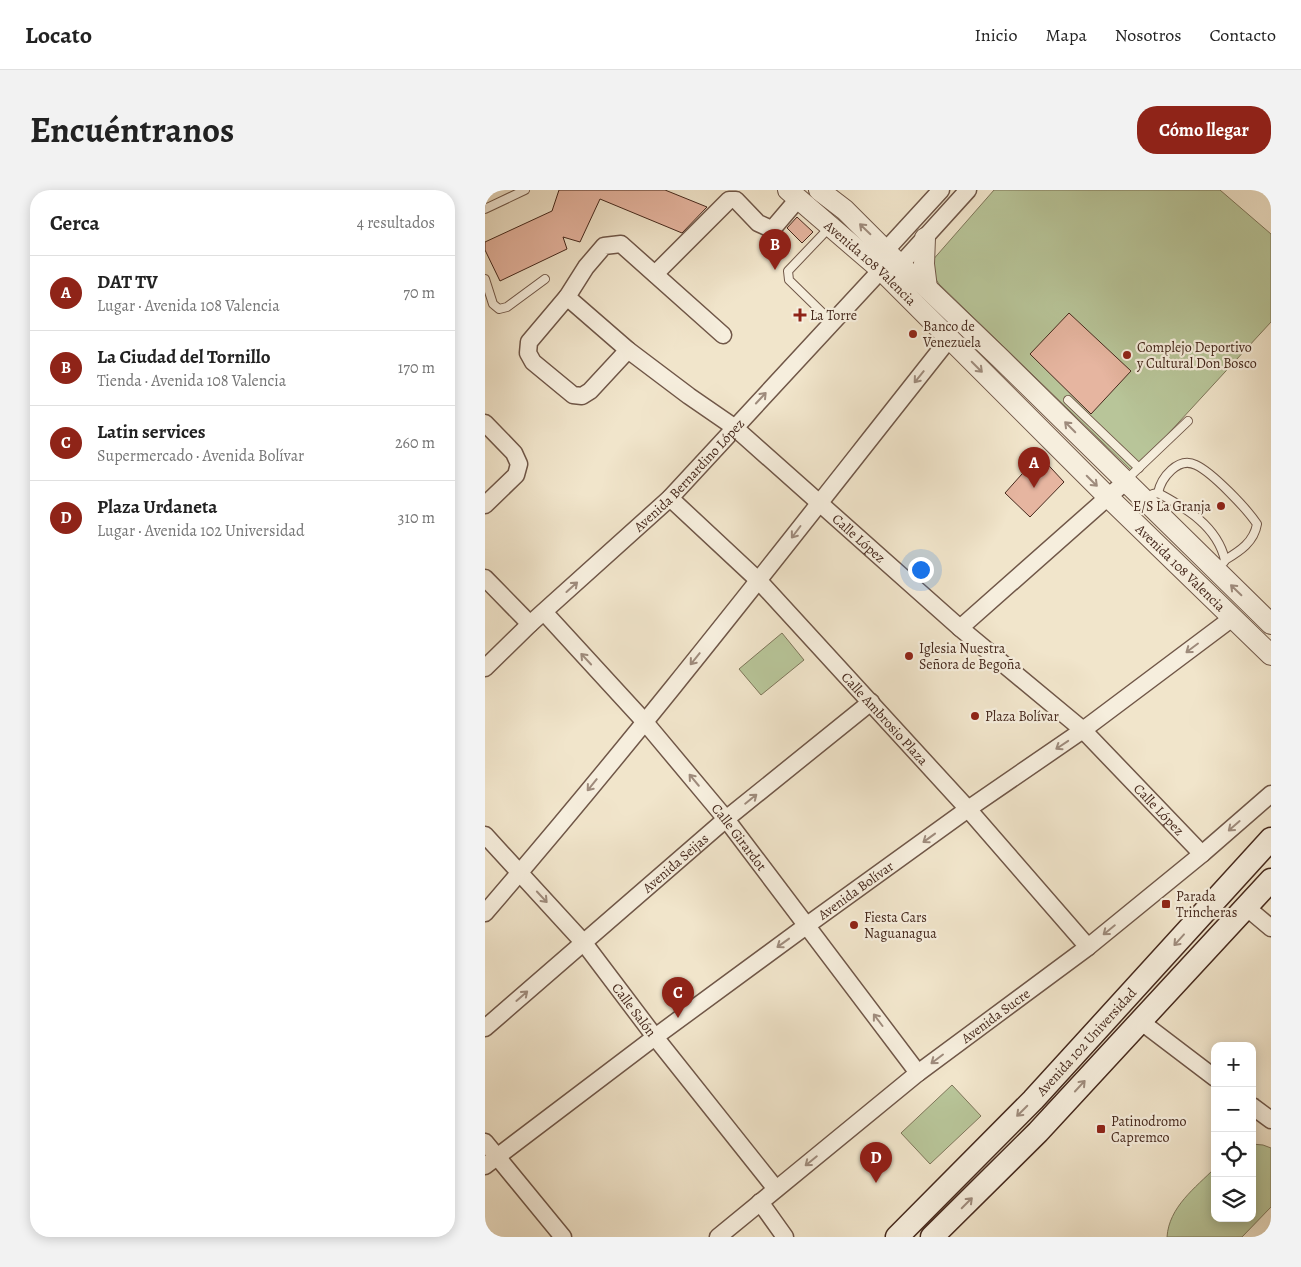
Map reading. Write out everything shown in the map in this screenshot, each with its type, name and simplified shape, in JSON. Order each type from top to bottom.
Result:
[{"type":"main road","name":"Avenida 102 Universidad","points":[[897,1237],[1033,1100],[1271,839]]},
{"type":"main road","name":"Avenida 102 Universidad","points":[[933,1237],[1038,1132],[1270,881]]},
{"type":"street","name":"Avenida 108 Valencia","points":[[819,190],[845,210],[900,265],[1134,482],[1263,607],[1271,624]]},
{"type":"street","points":[[941,190],[886,250],[881,270],[900,265],[968,190]]},
{"type":"street","name":"Avenida 108 Valencia","points":[[793,194],[881,270],[1108,497],[1271,656]]},
{"type":"street","points":[[655,274],[729,200],[736,200],[758,223],[769,228],[775,226],[793,194]]},
{"type":"street","points":[[925,238],[923,264],[927,288]]},
{"type":"street","points":[[628,350],[590,391],[582,396],[573,395],[533,362],[528,353],[529,342],[567,297],[586,267],[604,246],[621,244],[723,336]]},
{"type":"street","name":"Avenida Bernardino López","points":[[485,668],[530,624],[670,498],[881,270]]},
{"type":"street","name":"Calle López","points":[[567,297],[628,350],[689,396],[735,427],[960,628],[1083,730],[1202,854]]},
{"type":"street","points":[[485,913],[520,873],[759,581],[949,339]]},
{"type":"street","points":[[485,424],[514,453],[519,464],[516,475],[485,505]]},
{"type":"street","points":[[960,628],[1108,497],[1134,482]]},
{"type":"street","name":"Calle Ambrosio Plaza","points":[[670,498],[759,581],[969,809],[1087,947]]},
{"type":"street","points":[[485,578],[530,624]]},
{"type":"street","name":"Calle Girardot","points":[[544,612],[644,722],[726,818],[918,1073]]},
{"type":"street","name":"Avenida Bolívar","points":[[485,1166],[655,1037],[806,926],[1083,730],[1231,618]]},
{"type":"street","name":"Avenida Seijas","points":[[485,1028],[726,818],[871,702]]},
{"type":"street","name":"Avenida Sucre","points":[[718,1237],[918,1073],[1087,947],[1202,854],[1271,794]]},
{"type":"street","name":"Calle Salón","points":[[485,836],[584,943],[655,1037],[776,1189]]},
{"type":"street","points":[[1246,907],[1271,928]]},
{"type":"street","points":[[1140,1021],[1211,1075]]},
{"type":"street","points":[[1256,1109],[1271,1120]]},
{"type":"street","points":[[485,1142],[563,1237]]},
{"type":"street","points":[[760,1202],[785,1237]]},
{"type":"lane","points":[[485,209],[525,190]]},
{"type":"lane","points":[[831,226],[788,271],[787,275],[789,280],[833,322]]},
{"type":"lane","points":[[485,279],[493,304],[499,309],[507,307],[545,280]]},
{"type":"lane","points":[[1067,400],[1134,482],[1185,507],[1204,524],[1221,547],[1221,566]]},
{"type":"lane","points":[[1134,482],[1188,421]]},
{"type":"lane","points":[[1158,493],[1166,474],[1176,467],[1187,463],[1196,464],[1249,512],[1257,524],[1256,533],[1251,541],[1221,566]]},
{"type":"green space","name":"Complejo Deportivo y Cultural Don Bosco","points":[[994,190],[1220,190],[1271,234],[1271,322],[1133,472],[939,284],[931,272],[931,262]]},
{"type":"green space","points":[[782,633],[804,660],[761,695],[739,669]]},
{"type":"green space","points":[[952,1085],[981,1116],[930,1164],[901,1133]]},
{"type":"green space","points":[[1256,1144],[1271,1148],[1271,1207],[1242,1237],[1167,1237],[1173,1216],[1184,1199],[1211,1172],[1211,1222],[1256,1222]]},
{"type":"building","points":[[559,190],[665,190],[707,207],[682,233],[600,199],[580,242],[563,237],[567,249],[500,281],[485,250],[485,242],[552,211]]},
{"type":"building","points":[[797,217],[813,232],[802,243],[787,228]]},
{"type":"building","points":[[1069,313],[1131,371],[1091,414],[1030,354]]},
{"type":"building","points":[[1039,455],[1064,482],[1030,517],[1005,493]]},
{"type":"place","name":"La Ciudad del Tornillo","points":[[775,270]]},
{"type":"place","name":"La Torre","points":[[800,315]]},
{"type":"place","name":"Banco de Venezuela","points":[[913,334]]},
{"type":"place","name":"Complejo Deportivo y Cultural Don Bosco","points":[[1127,355]]},
{"type":"place","name":"DAT TV","points":[[1034,488]]},
{"type":"place","name":"E/S La Granja","points":[[1221,506]]},
{"type":"place","name":"Iglesia Nuestra Señora de Begoña","points":[[909,656]]},
{"type":"place","name":"Plaza Bolívar","points":[[975,716]]},
{"type":"place","name":"Parada Trincheras","points":[[1166,904]]},
{"type":"place","name":"Fiesta Cars Naguanagua","points":[[854,925]]},
{"type":"place","name":"Latin services","points":[[678,1018]]},
{"type":"place","name":"Patinodromo Capremco","points":[[1101,1129]]},
{"type":"place","name":"Plaza Urdaneta","points":[[876,1183]]}]
